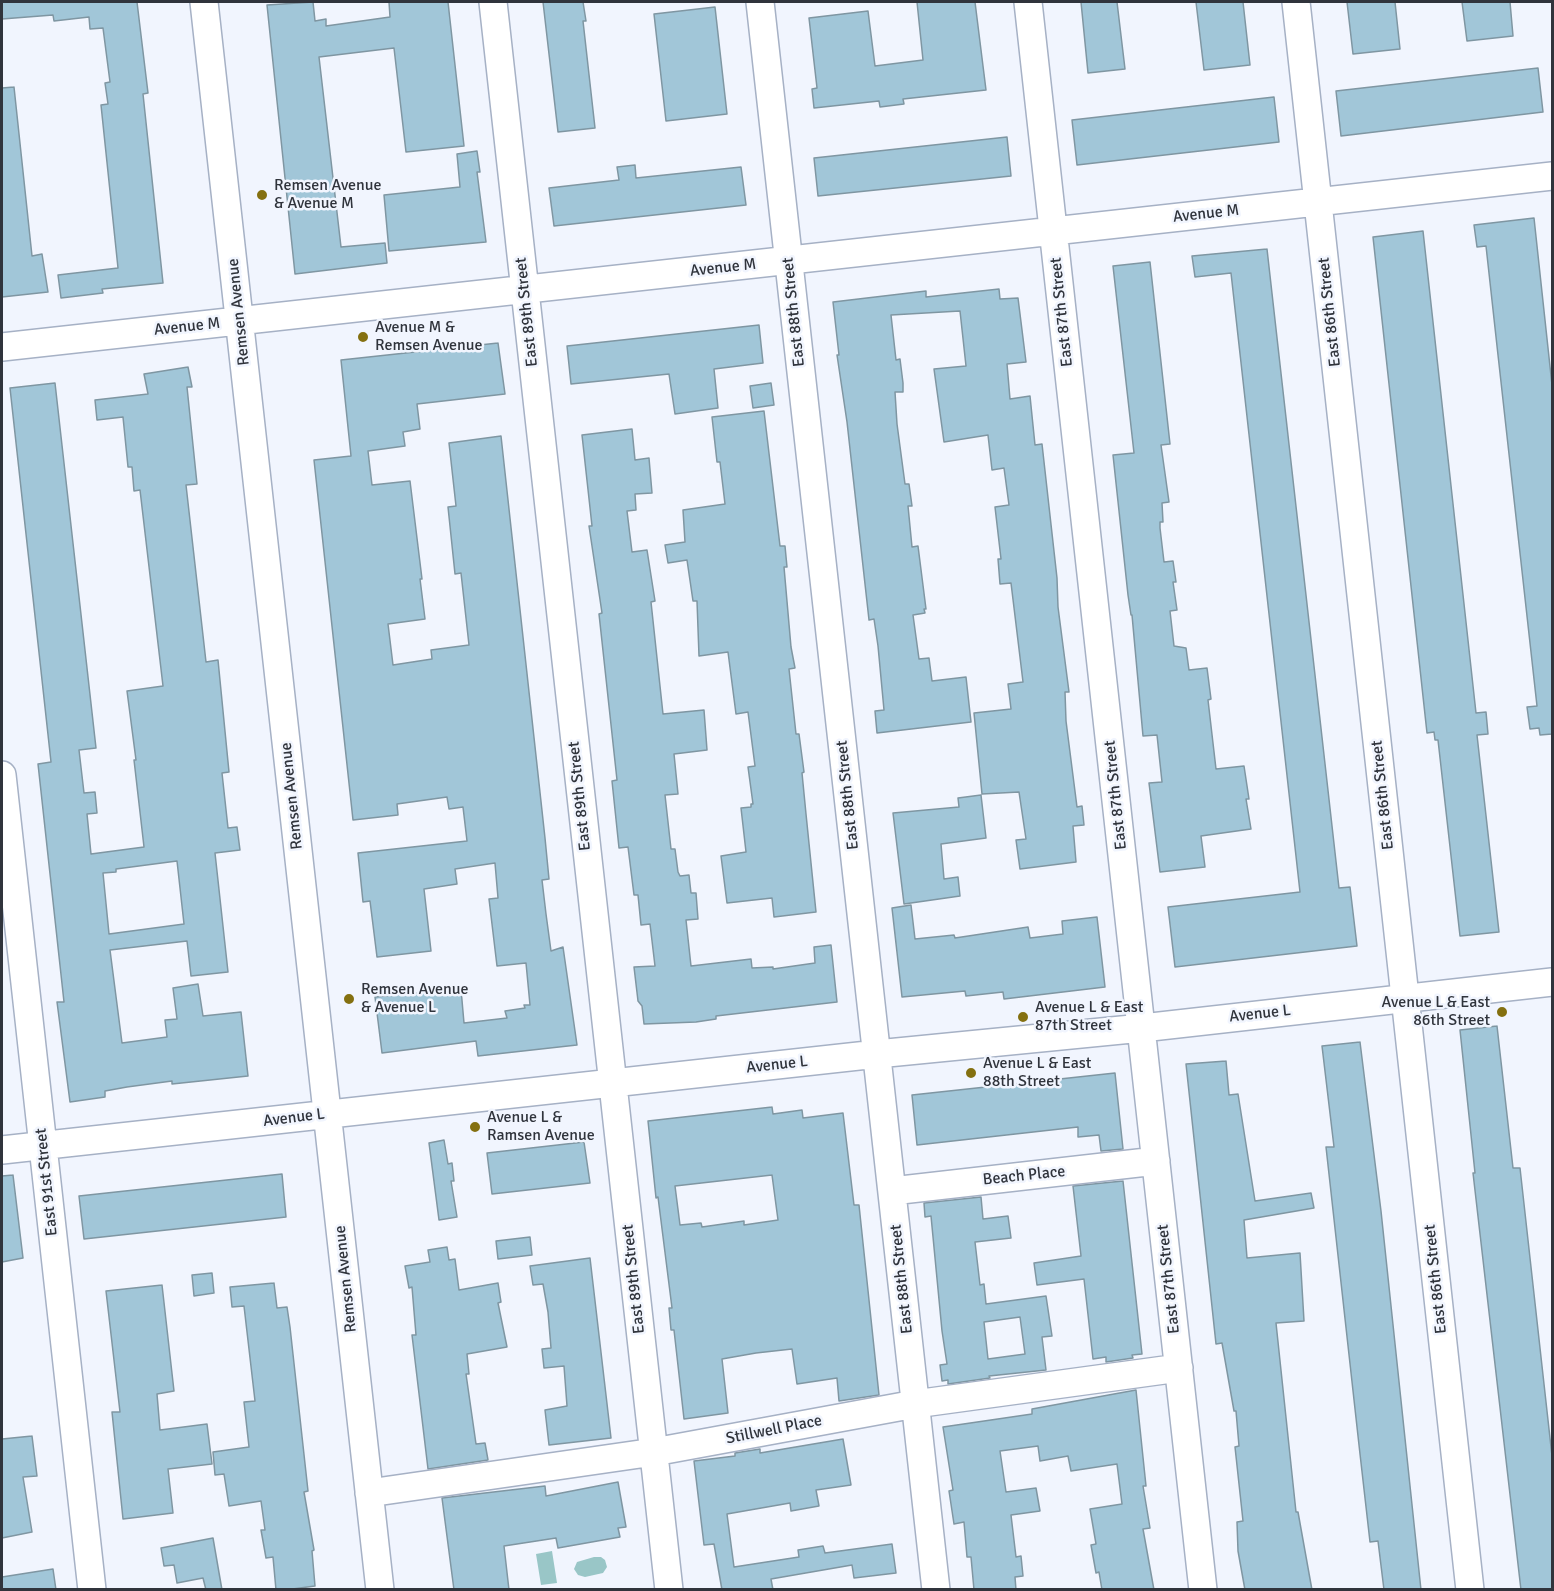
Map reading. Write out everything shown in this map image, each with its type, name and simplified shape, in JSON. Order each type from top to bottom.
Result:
[{"type":"street","name":"Remsen Avenue","points":[[204,2],[380,1590]]},
{"type":"street","name":"East 89th Street","points":[[493,2],[669,1590]]},
{"type":"street","name":"East 88th Street","points":[[760,2],[936,1590]]},
{"type":"street","name":"East 87th Street","points":[[1028,2],[1203,1590]]},
{"type":"street","name":"East 86th Street","points":[[1296,2],[1470,1590]]},
{"type":"street","name":"Avenue M","points":[[2,347],[1552,176]]},
{"type":"street","name":"East 91st Street","points":[[2,775],[92,1590]]},
{"type":"street","name":"Avenue L","points":[[2,1150],[1552,982]]},
{"type":"street","name":"Beach Place","points":[[892,1191],[1156,1161]]},
{"type":"street","name":"Stillwell Place","points":[[369,1493],[654,1452],[915,1404],[1179,1368]]},
{"type":"shaded area","points":[[552,1551],[557,1583],[541,1585],[536,1554]]},
{"type":"shaded area","points":[[601,1557],[605,1560],[607,1567],[603,1573],[585,1577],[578,1575],[574,1569],[577,1562]]},
{"type":"building","points":[[2,2],[137,2],[148,93],[143,94],[163,283],[102,289],[103,293],[61,298],[58,275],[118,268],[101,105],[108,104],[105,83],[110,82],[103,28],[90,29],[89,17],[54,21],[53,15],[2,19]]},
{"type":"building","points":[[313,2],[315,21],[326,19],[326,26],[390,17],[389,2],[448,2],[464,146],[406,152],[394,48],[319,57],[341,247],[385,243],[387,263],[295,274],[267,5]]},
{"type":"building","points":[[543,2],[583,2],[586,21],[583,21],[595,128],[558,132]]},
{"type":"building","points":[[917,2],[975,2],[986,90],[903,99],[904,104],[880,107],[879,101],[814,108],[812,89],[817,88],[809,18],[868,11],[875,66],[923,60]]},
{"type":"building","points":[[1081,2],[1117,2],[1125,69],[1088,73]]},
{"type":"building","points":[[1196,2],[1243,2],[1250,65],[1204,70]]},
{"type":"building","points":[[1347,2],[1395,2],[1400,49],[1353,54]]},
{"type":"building","points":[[1462,2],[1510,2],[1513,36],[1467,41]]},
{"type":"building","points":[[715,7],[727,114],[666,121],[654,14]]},
{"type":"building","points":[[1538,68],[1543,112],[1341,136],[1336,91]]},
{"type":"building","points":[[14,87],[32,256],[42,254],[48,292],[2,297],[2,88]]},
{"type":"building","points":[[1274,97],[1279,142],[1077,165],[1072,120]]},
{"type":"building","points":[[1007,137],[1011,176],[818,196],[814,158]]},
{"type":"building","points":[[477,151],[480,172],[477,172],[486,242],[389,251],[384,195],[460,187],[457,154]]},
{"type":"building","points":[[635,165],[636,178],[741,167],[746,205],[554,226],[549,188],[619,180],[617,167]]},
{"type":"building","points":[[1534,218],[1552,385],[1552,734],[1540,735],[1539,728],[1530,729],[1527,707],[1537,706],[1486,246],[1477,247],[1474,225]]},
{"type":"building","points":[[1423,231],[1476,713],[1486,712],[1488,734],[1477,735],[1499,932],[1460,936],[1438,740],[1435,740],[1434,732],[1427,733],[1373,237]]},
{"type":"building","points":[[1267,249],[1339,888],[1350,887],[1357,946],[1175,967],[1168,907],[1300,892],[1231,273],[1195,277],[1192,256]]},
{"type":"building","points":[[1150,262],[1170,444],[1161,445],[1169,502],[1162,503],[1163,522],[1160,522],[1160,528],[1164,562],[1173,561],[1176,582],[1173,582],[1177,610],[1170,611],[1174,646],[1186,648],[1189,670],[1207,668],[1211,699],[1208,700],[1216,769],[1244,766],[1251,829],[1201,836],[1205,867],[1160,872],[1149,783],[1162,782],[1157,735],[1143,736],[1132,615],[1113,455],[1134,453],[1113,266]]},
{"type":"building","points":[[999,289],[1000,299],[1018,298],[1026,362],[1007,364],[1010,399],[1030,396],[1035,445],[1042,444],[1069,692],[1065,692],[1066,721],[1077,807],[1082,806],[1084,825],[1073,826],[1076,862],[1020,869],[1016,840],[1026,839],[1019,792],[982,794],[974,713],[1011,709],[1008,684],[1023,682],[1011,583],[1000,584],[998,559],[1001,559],[995,507],[1009,505],[1004,468],[992,470],[988,435],[944,442],[934,369],[966,366],[960,311],[891,315],[896,360],[900,359],[903,383],[903,392],[895,392],[897,424],[905,484],[909,484],[912,506],[908,506],[912,547],[918,546],[926,609],[924,609],[925,613],[913,615],[919,659],[929,658],[932,681],[966,677],[971,722],[877,733],[875,711],[884,710],[878,646],[874,619],[869,620],[847,422],[837,355],[839,355],[833,302],[926,291],[926,297]]},
{"type":"building","points":[[759,325],[763,363],[714,369],[718,408],[675,414],[669,374],[571,384],[567,346]]},
{"type":"building","points":[[498,343],[505,394],[417,404],[420,429],[403,432],[405,446],[368,451],[372,485],[410,481],[422,579],[420,579],[425,619],[388,624],[393,665],[432,659],[431,650],[469,645],[461,573],[455,574],[448,507],[456,506],[449,443],[501,436],[549,879],[542,880],[546,914],[551,951],[563,947],[577,1045],[478,1056],[476,1041],[382,1053],[375,997],[461,989],[464,1023],[507,1018],[505,1011],[530,1005],[526,963],[497,966],[489,899],[498,898],[495,863],[455,869],[457,884],[424,889],[431,951],[377,957],[370,901],[363,902],[358,853],[467,841],[463,807],[449,809],[447,797],[397,804],[398,815],[353,820],[314,460],[351,456],[341,360]]},
{"type":"building","points":[[188,367],[192,387],[187,387],[197,484],[186,485],[206,662],[218,660],[229,772],[222,773],[228,828],[237,827],[240,850],[215,853],[228,972],[191,976],[187,941],[110,950],[122,1043],[167,1037],[165,1020],[177,1019],[173,988],[198,984],[203,1016],[241,1012],[248,1076],[172,1084],[172,1081],[127,1087],[105,1091],[105,1097],[70,1102],[57,1002],[64,1002],[38,764],[51,762],[10,388],[55,383],[96,748],[79,750],[84,793],[95,792],[97,813],[87,814],[91,854],[144,847],[127,691],[163,686],[140,490],[134,491],[132,467],[128,467],[123,417],[97,420],[95,400],[148,394],[144,374]],"holes":[[[177,861],[184,924],[109,934],[103,873],[116,872],[116,869]]]},
{"type":"building","points":[[771,383],[774,405],[753,408],[750,386]]},
{"type":"building","points":[[764,411],[780,546],[785,546],[787,567],[784,567],[795,668],[789,669],[796,734],[799,734],[804,772],[802,773],[816,912],[774,917],[772,898],[727,903],[721,856],[746,852],[741,808],[751,807],[753,804],[748,767],[755,766],[748,712],[736,714],[728,652],[699,656],[697,601],[693,601],[687,560],[668,563],[665,545],[685,542],[683,510],[725,504],[712,417]]},
{"type":"building","points":[[632,429],[635,460],[649,458],[652,493],[635,494],[636,510],[627,511],[632,552],[647,550],[655,601],[651,602],[663,714],[704,710],[707,750],[674,754],[678,794],[665,795],[671,849],[675,849],[678,872],[680,876],[689,875],[691,893],[696,893],[698,919],[686,920],[691,966],[751,959],[752,968],[773,967],[773,969],[815,963],[814,947],[831,945],[837,1002],[716,1016],[716,1019],[696,1022],[644,1024],[642,1006],[638,1001],[634,967],[655,966],[650,924],[641,925],[638,895],[634,895],[628,847],[619,848],[612,781],[617,780],[599,614],[602,613],[589,526],[592,526],[582,435]]},
{"type":"building","points":[[981,795],[986,838],[941,844],[944,879],[958,877],[960,896],[904,904],[893,813],[959,807],[958,798]]},
{"type":"building","points":[[911,905],[915,939],[954,935],[955,938],[1028,927],[1030,938],[1063,934],[1062,921],[1097,917],[1105,987],[1004,999],[1003,992],[966,996],[965,991],[902,997],[892,908]]},
{"type":"building","points":[[1497,1026],[1513,1168],[1520,1168],[1552,1456],[1552,1590],[1521,1590],[1473,1173],[1475,1173],[1460,1030]]},
{"type":"building","points":[[1360,1042],[1381,1211],[1421,1590],[1384,1590],[1378,1541],[1370,1542],[1360,1454],[1326,1147],[1334,1147],[1322,1046]]},
{"type":"building","points":[[1226,1061],[1229,1095],[1238,1094],[1255,1201],[1311,1193],[1314,1208],[1244,1220],[1247,1258],[1300,1253],[1304,1321],[1276,1323],[1296,1512],[1298,1512],[1312,1590],[1245,1590],[1238,1551],[1237,1522],[1243,1521],[1235,1447],[1239,1446],[1236,1411],[1234,1411],[1222,1343],[1216,1344],[1186,1064]]},
{"type":"building","points":[[1115,1073],[1123,1149],[1101,1151],[1099,1135],[1078,1137],[1078,1127],[917,1145],[912,1095]]},
{"type":"building","points":[[772,1107],[773,1114],[802,1110],[803,1118],[843,1113],[854,1205],[859,1205],[879,1395],[839,1401],[837,1378],[797,1384],[792,1349],[756,1353],[722,1359],[728,1413],[684,1419],[674,1330],[671,1330],[669,1308],[672,1308],[658,1197],[656,1198],[648,1121]],"holes":[[[772,1175],[778,1220],[744,1225],[744,1221],[702,1227],[701,1223],[680,1225],[675,1186]]]},
{"type":"building","points":[[444,1140],[448,1164],[452,1163],[454,1181],[451,1181],[457,1217],[439,1220],[429,1143]]},
{"type":"building","points":[[584,1142],[590,1183],[492,1194],[487,1153]]},
{"type":"building","points":[[282,1174],[286,1217],[84,1239],[79,1196]]},
{"type":"building","points":[[13,1175],[23,1258],[2,1262],[2,1176]]},
{"type":"building","points":[[1123,1181],[1142,1354],[1132,1355],[1133,1358],[1106,1362],[1106,1357],[1093,1359],[1084,1279],[1037,1285],[1034,1263],[1081,1256],[1073,1186]]},
{"type":"building","points":[[981,1197],[983,1219],[1008,1216],[1011,1238],[975,1242],[980,1285],[984,1284],[986,1304],[1046,1296],[1052,1336],[1042,1337],[1046,1370],[989,1376],[990,1378],[948,1384],[948,1380],[942,1381],[940,1365],[947,1364],[931,1216],[925,1217],[924,1203]],"holes":[[[1020,1317],[1025,1354],[988,1359],[984,1322]]]},
{"type":"building","points":[[530,1237],[532,1255],[498,1259],[496,1241]]},
{"type":"building","points":[[447,1247],[449,1260],[455,1259],[459,1290],[498,1283],[501,1302],[498,1303],[507,1347],[467,1354],[469,1374],[466,1374],[476,1444],[485,1443],[488,1460],[428,1469],[412,1335],[416,1335],[412,1287],[409,1288],[405,1266],[430,1262],[428,1250]]},
{"type":"building","points":[[590,1258],[611,1438],[549,1445],[545,1410],[567,1406],[564,1366],[544,1368],[542,1349],[551,1348],[548,1312],[543,1284],[533,1285],[530,1266]]},
{"type":"building","points":[[212,1273],[214,1293],[194,1296],[192,1275]]},
{"type":"building","points":[[274,1283],[277,1308],[287,1307],[290,1327],[308,1491],[304,1492],[314,1550],[312,1551],[315,1586],[285,1590],[276,1590],[273,1557],[266,1558],[261,1530],[265,1530],[261,1501],[229,1506],[224,1474],[215,1475],[213,1452],[249,1447],[244,1402],[255,1401],[244,1306],[232,1307],[230,1287]]},
{"type":"building","points":[[162,1285],[174,1391],[157,1394],[160,1430],[207,1424],[212,1464],[168,1469],[173,1513],[123,1519],[112,1412],[120,1412],[106,1291]]},
{"type":"building","points":[[1136,1390],[1146,1486],[1143,1486],[1150,1528],[1143,1529],[1154,1590],[1102,1590],[1099,1572],[1096,1573],[1091,1545],[1096,1544],[1090,1509],[1122,1504],[1117,1464],[1071,1471],[1068,1456],[1040,1461],[1038,1446],[1000,1451],[1006,1492],[1036,1488],[1040,1511],[1011,1515],[1016,1557],[1021,1556],[1023,1576],[1015,1577],[1016,1590],[974,1590],[971,1557],[967,1557],[964,1522],[954,1524],[949,1491],[953,1490],[943,1427],[1032,1414],[1032,1409]]},
{"type":"building","points":[[32,1436],[37,1476],[23,1477],[32,1532],[2,1538],[2,1439]]},
{"type":"building","points":[[843,1439],[851,1485],[816,1490],[819,1506],[791,1511],[790,1503],[727,1514],[734,1567],[799,1557],[798,1550],[823,1546],[825,1553],[892,1544],[896,1573],[854,1578],[852,1565],[771,1579],[773,1590],[722,1590],[714,1544],[704,1545],[694,1461],[735,1456],[735,1453],[760,1449],[760,1453]]},
{"type":"building","points":[[618,1482],[626,1527],[618,1528],[620,1537],[558,1548],[556,1538],[504,1546],[509,1590],[454,1590],[442,1498],[545,1486],[546,1496]]},
{"type":"building","points":[[213,1538],[222,1590],[206,1590],[203,1578],[177,1583],[174,1565],[164,1566],[161,1548]]},
{"type":"building","points":[[53,1569],[56,1590],[2,1590],[2,1577]]},
{"type":"place","name":"Remsen Avenue & Avenue M","points":[[262,195]]},
{"type":"place","name":"Avenue M & Remsen Avenue","points":[[363,337]]},
{"type":"place","name":"Remsen Avenue & Avenue L","points":[[349,999]]},
{"type":"place","name":"Avenue L & East 86th Street","points":[[1502,1012]]},
{"type":"place","name":"Avenue L & East 87th Street","points":[[1023,1017]]},
{"type":"place","name":"Avenue L & East 88th Street","points":[[971,1073]]},
{"type":"place","name":"Avenue L & Ramsen Avenue","points":[[475,1127]]}]
